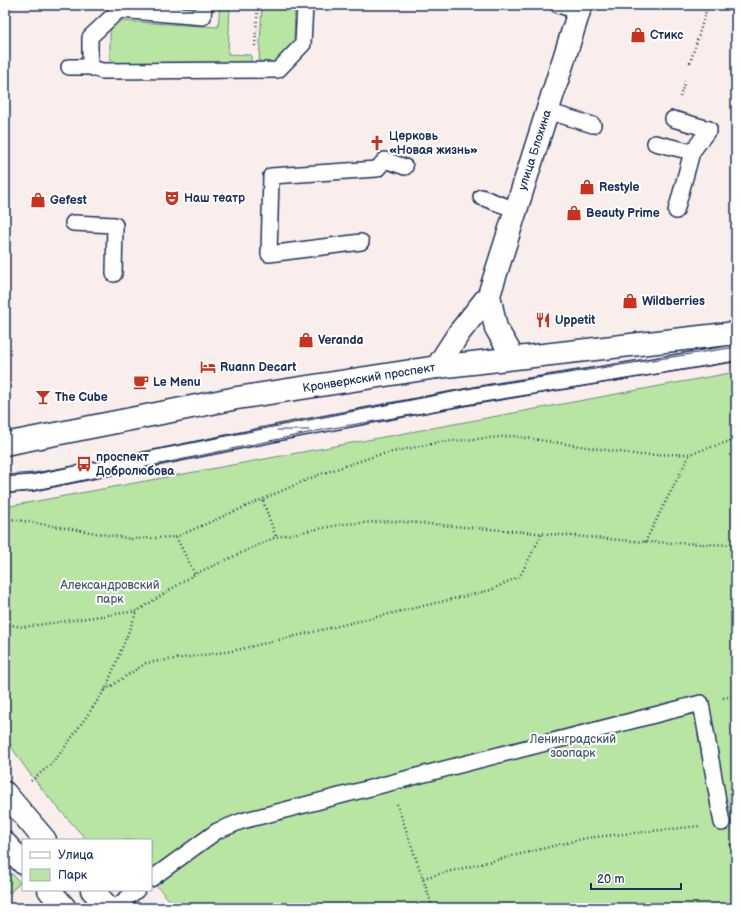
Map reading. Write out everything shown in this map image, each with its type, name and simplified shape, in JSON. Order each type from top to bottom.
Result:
[{"type":"street","name":"улица Блохина","points":[[437,367],[459,333],[489,295],[580,8]]},
{"type":"street","name":"улица Блохина","points":[[489,295],[496,328],[513,357]]},
{"type":"street","name":"Кронверкский проспект","points":[[5,444],[237,398],[437,367],[513,357],[736,333]]},
{"type":"street","points":[[5,793],[38,833]]},
{"type":"street","points":[[5,843],[22,862]]},
{"type":"street","points":[[50,891],[65,908]]},
{"type":"street","points":[[93,891],[109,908]]},
{"type":"lane","points":[[90,67],[90,37],[119,10],[203,17],[204,5]]},
{"type":"lane","points":[[69,67],[90,67],[102,71],[278,70],[303,44],[305,5]]},
{"type":"lane","points":[[558,5],[580,8]]},
{"type":"lane","points":[[548,111],[593,125]]},
{"type":"lane","points":[[674,119],[709,129],[692,152],[676,211]]},
{"type":"lane","points":[[655,143],[692,152]]},
{"type":"lane","points":[[361,242],[269,254],[271,176],[377,168],[385,160],[405,168]]},
{"type":"lane","points":[[481,197],[516,210]]},
{"type":"lane","points":[[73,223],[115,225],[114,274]]},
{"type":"lane","points":[[5,485],[32,483],[292,430],[476,396],[736,354]]},
{"type":"lane","points":[[152,878],[216,831],[242,821],[701,703],[722,823]]},
{"type":"lane","points":[[115,908],[136,891]]},
{"type":"path","points":[[254,71],[258,5]]},
{"type":"path","points":[[690,63],[708,5]]},
{"type":"path","points":[[5,518],[132,539],[176,537],[263,501],[318,475],[378,455],[440,442],[513,436],[640,455],[690,454],[736,439]]},
{"type":"path","points":[[729,441],[736,443]]},
{"type":"path","points":[[645,542],[690,454]]},
{"type":"path","points":[[263,501],[276,537]]},
{"type":"path","points":[[5,624],[23,627],[137,611],[195,574],[276,537],[344,524],[392,521],[645,542],[736,545]]},
{"type":"path","points":[[105,690],[146,663],[232,651],[491,590],[520,576],[542,534]]},
{"type":"path","points":[[176,537],[195,574]]},
{"type":"path","points":[[27,784],[50,765],[63,750],[105,690],[137,611]]},
{"type":"path","points":[[390,783],[433,908]]},
{"type":"path","points":[[423,878],[586,838],[722,823]]},
{"type":"green space","points":[[220,5],[230,5],[228,54],[251,55],[251,63],[120,64],[110,59],[110,30],[119,21],[218,27]]},
{"type":"green space","points":[[262,5],[295,5],[294,42],[274,62],[259,63]]},
{"type":"green space","points":[[736,373],[736,908],[177,908],[152,881],[152,839],[86,839],[33,777],[5,736],[5,507]]},
{"type":"green space","points":[[5,867],[20,882],[10,893],[5,888]]},
{"type":"tram line","points":[[5,475],[34,473],[84,464],[473,388],[736,347]]},
{"type":"tram line","points":[[5,494],[31,491],[327,429],[736,361]]},
{"type":"tram line","points":[[277,430],[309,430]]},
{"type":"place","name":"Стикс","points":[[638,35]]},
{"type":"place","name":"Церковь «Новая жизнь»","points":[[377,143]]},
{"type":"place","name":"Restyle","points":[[587,187]]},
{"type":"place","name":"Наш театр","points":[[172,198]]},
{"type":"place","name":"Gefest","points":[[38,200]]},
{"type":"place","name":"Beauty Prime","points":[[574,213]]},
{"type":"place","name":"Wildberries","points":[[630,301]]},
{"type":"place","name":"Uppetit","points":[[543,320]]},
{"type":"place","name":"Veranda","points":[[306,340]]},
{"type":"place","name":"Ruann Decart","points":[[208,367]]},
{"type":"place","name":"Le Menu","points":[[141,382]]},
{"type":"place","name":"The Cube","points":[[43,397]]},
{"type":"place","name":"проспект Добролюбова","points":[[84,464]]},
{"type":"park label","name":"Александровский парк","points":[[110,592]]},
{"type":"park label","name":"Ленинградский зоопарк","points":[[573,746]]}]
